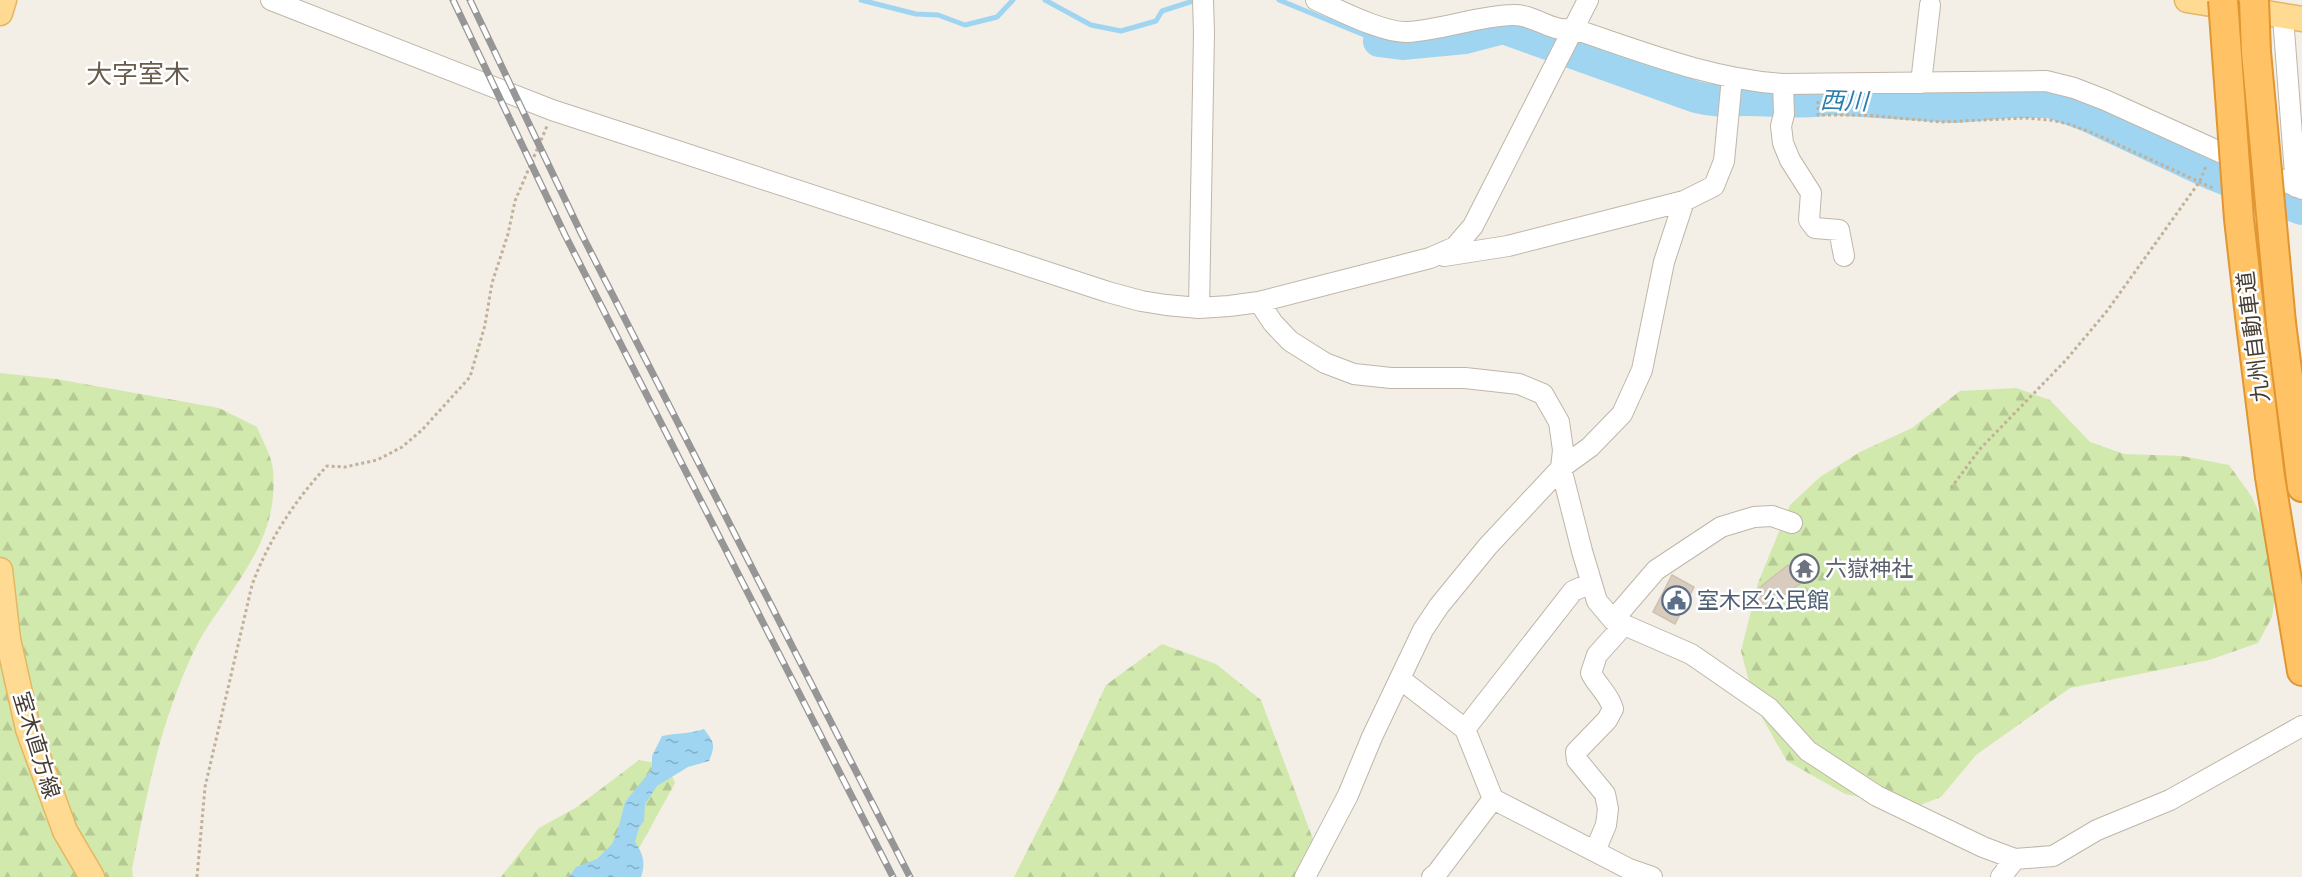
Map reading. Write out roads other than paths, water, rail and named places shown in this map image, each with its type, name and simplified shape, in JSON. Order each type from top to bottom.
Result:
[{"type":"highway","name":"九州自動車道","points":[[2223,0],[2235,172],[2250,316],[2270,477],[2302,671]]},
{"type":"highway","name":"九州自動車道","points":[[2254,0],[2257,64],[2281,323],[2302,487]]},
{"type":"main road","points":[[0,13],[4,0]]},
{"type":"main road","points":[[2187,0],[2289,12]]},
{"type":"main road","name":"室木直方線","points":[[0,570],[8,639],[28,729],[65,831],[92,877]]},
{"type":"street","points":[[271,0],[552,110],[1108,292],[1141,301],[1199,308],[1260,302],[1430,258],[1508,246],[1684,201],[1714,186],[1724,161],[1732,78]]},
{"type":"street","points":[[1199,308],[1203,0]]},
{"type":"street","points":[[1316,0],[1354,17],[1391,30],[1405,32],[1513,15],[1526,16],[1558,29],[1574,28],[1698,70],[1732,78],[1783,84],[2046,81],[2074,88],[2105,100],[2299,188],[2289,12]]},
{"type":"street","points":[[1430,258],[1455,247],[1473,226],[1588,0]]},
{"type":"street","points":[[1921,83],[1930,5]]},
{"type":"street","points":[[1783,84],[1784,114],[1781,126],[1783,143],[1811,192],[1809,220],[1815,228],[1839,230],[1844,256]]},
{"type":"street","points":[[1305,877],[1348,795],[1372,737],[1423,630],[1439,606],[1488,546],[1561,468],[1590,447],[1622,414],[1642,370],[1664,262],[1684,201]]},
{"type":"street","points":[[1260,302],[1273,323],[1290,341],[1324,363],[1353,374],[1391,378],[1465,378],[1519,384],[1543,394],[1559,422],[1563,450],[1561,468],[1581,551],[1597,601],[1618,623],[1690,654],[1725,677],[1769,708],[1808,751],[1877,796],[1983,847],[2015,859],[2053,856],[2097,830],[2170,800],[2302,726]]},
{"type":"street","points":[[1595,851],[1606,825],[1608,809],[1605,794],[1576,760],[1575,752],[1607,720],[1613,709],[1610,698],[1597,686],[1591,673],[1597,656],[1656,570],[1721,527],[1754,517],[1772,516],[1792,523]]},
{"type":"street","points":[[1465,729],[1574,591],[1592,583]]},
{"type":"street","points":[[1399,681],[1408,685],[1465,729],[1493,799],[1629,869],[1652,877]]},
{"type":"street","points":[[1432,877],[1493,799]]},
{"type":"street","points":[[2001,877],[2015,859]]},
{"type":"water","points":[[704,729],[713,744],[709,761],[688,767],[657,786],[645,804],[644,821],[639,828],[635,842],[643,859],[641,877],[569,877],[576,867],[597,859],[612,844],[625,802],[652,769],[652,756],[662,736]]},
{"type":"waterway","points":[[861,0],[916,14],[938,15],[965,25],[997,17],[1013,0]]},
{"type":"waterway","points":[[1045,0],[1091,25],[1121,31],[1156,21],[1162,11],[1196,0]]},
{"type":"waterway","points":[[1279,0],[1379,41]]},
{"type":"waterway","name":"西川","points":[[1379,41],[1402,44],[1465,38],[1503,28],[1696,97],[1716,100],[1800,102],[1831,99],[1955,107],[2009,102],[2050,102],[2088,116],[2212,174],[2302,209]]},
{"type":"railway","points":[[453,0],[565,235],[893,877]]},
{"type":"railway","points":[[470,0],[581,233],[910,877]]},
{"type":"place","name":"六嶽神社","points":[[1804,568]]},
{"type":"place","name":"室木区公民館","points":[[1676,600]]},
{"type":"district","name":"大字室木","points":[[138,74]]}]
